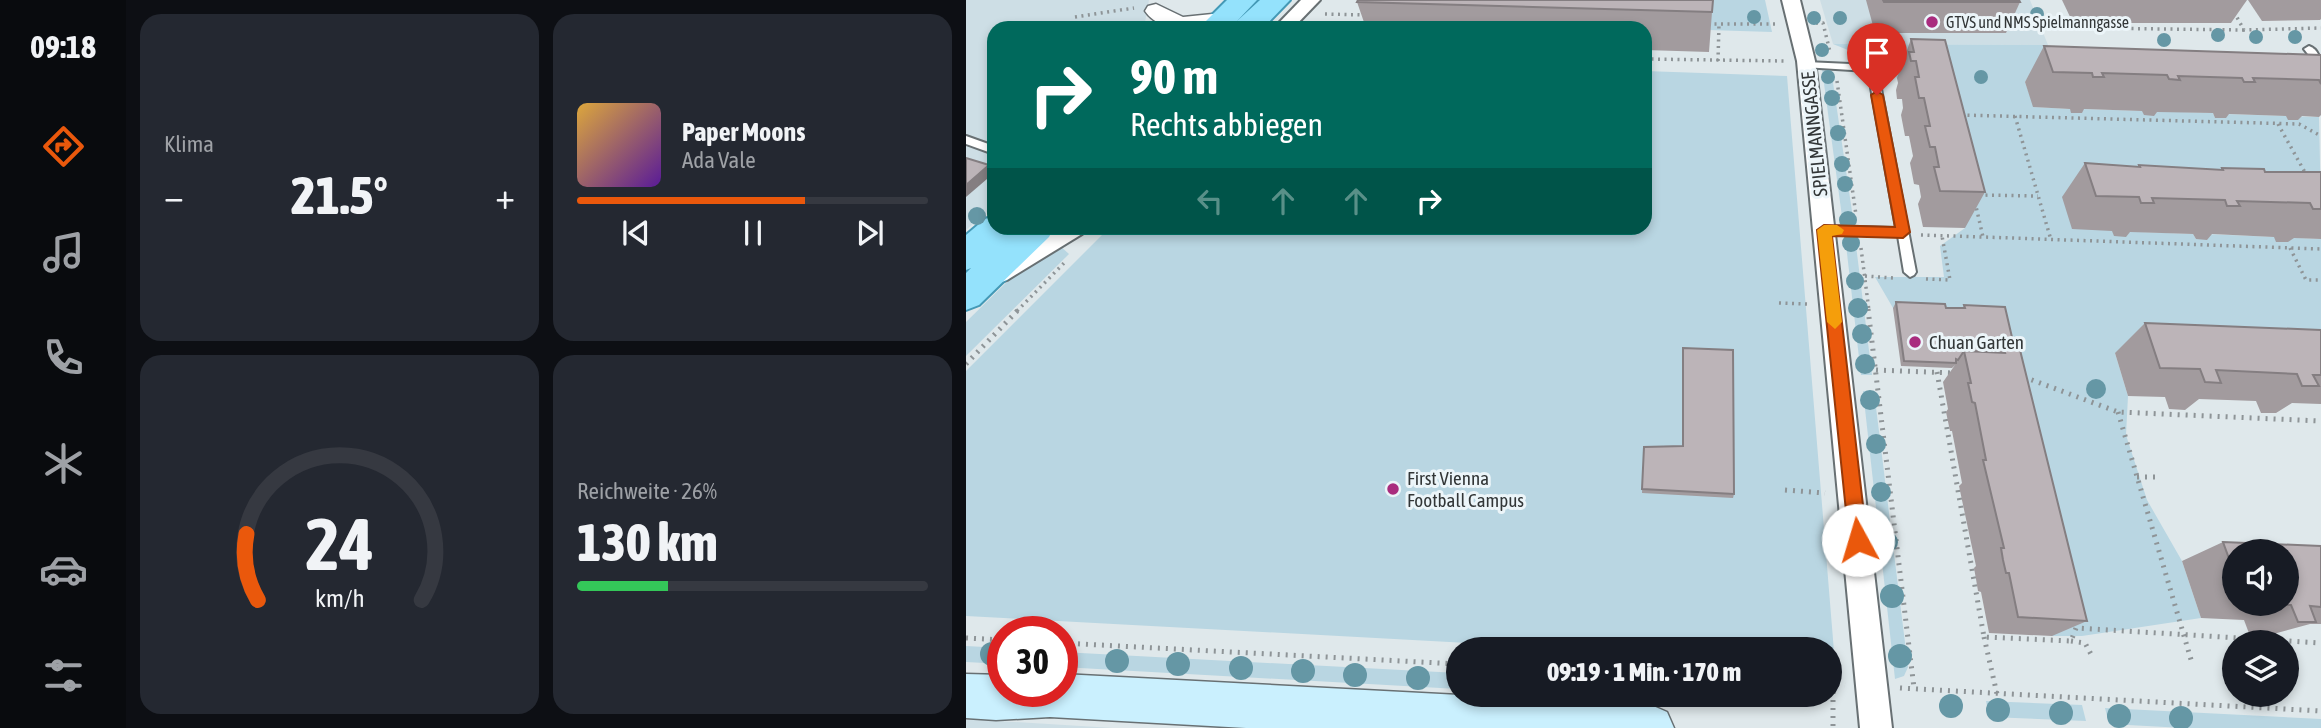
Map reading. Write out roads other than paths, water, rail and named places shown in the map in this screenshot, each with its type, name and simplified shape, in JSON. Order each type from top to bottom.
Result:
[{"type":"main road","points":[[1230,21],[1243,0]]},
{"type":"main road","points":[[1235,21],[1276,0]]},
{"type":"main road","points":[[968,280],[993,235]]},
{"type":"main road","points":[[968,280],[1028,235]]},
{"type":"main road","points":[[973,697],[1050,695],[1445,722],[1651,728]]},
{"type":"street","points":[[1293,21],[1312,7]]},
{"type":"street","name":"SPIELMANNGASSE","points":[[1789,16],[1806,63],[1876,728]]},
{"type":"street","points":[[968,280],[1031,256],[1063,235]]},
{"type":"lane","points":[[2309,49],[2321,65]]},
{"type":"lane","points":[[1806,63],[1872,68],[1910,272]]},
{"type":"lane","points":[[966,140],[987,148]]},
{"type":"lane","points":[[1824,230],[1903,233]]},
{"type":"place","name":"GTVS und NMS Spielmanngasse","points":[[1932,22]]},
{"type":"place","name":"Chuan Garten","points":[[1915,342]]},
{"type":"place","name":"First Vienna Football Campus","points":[[1393,489]]}]
